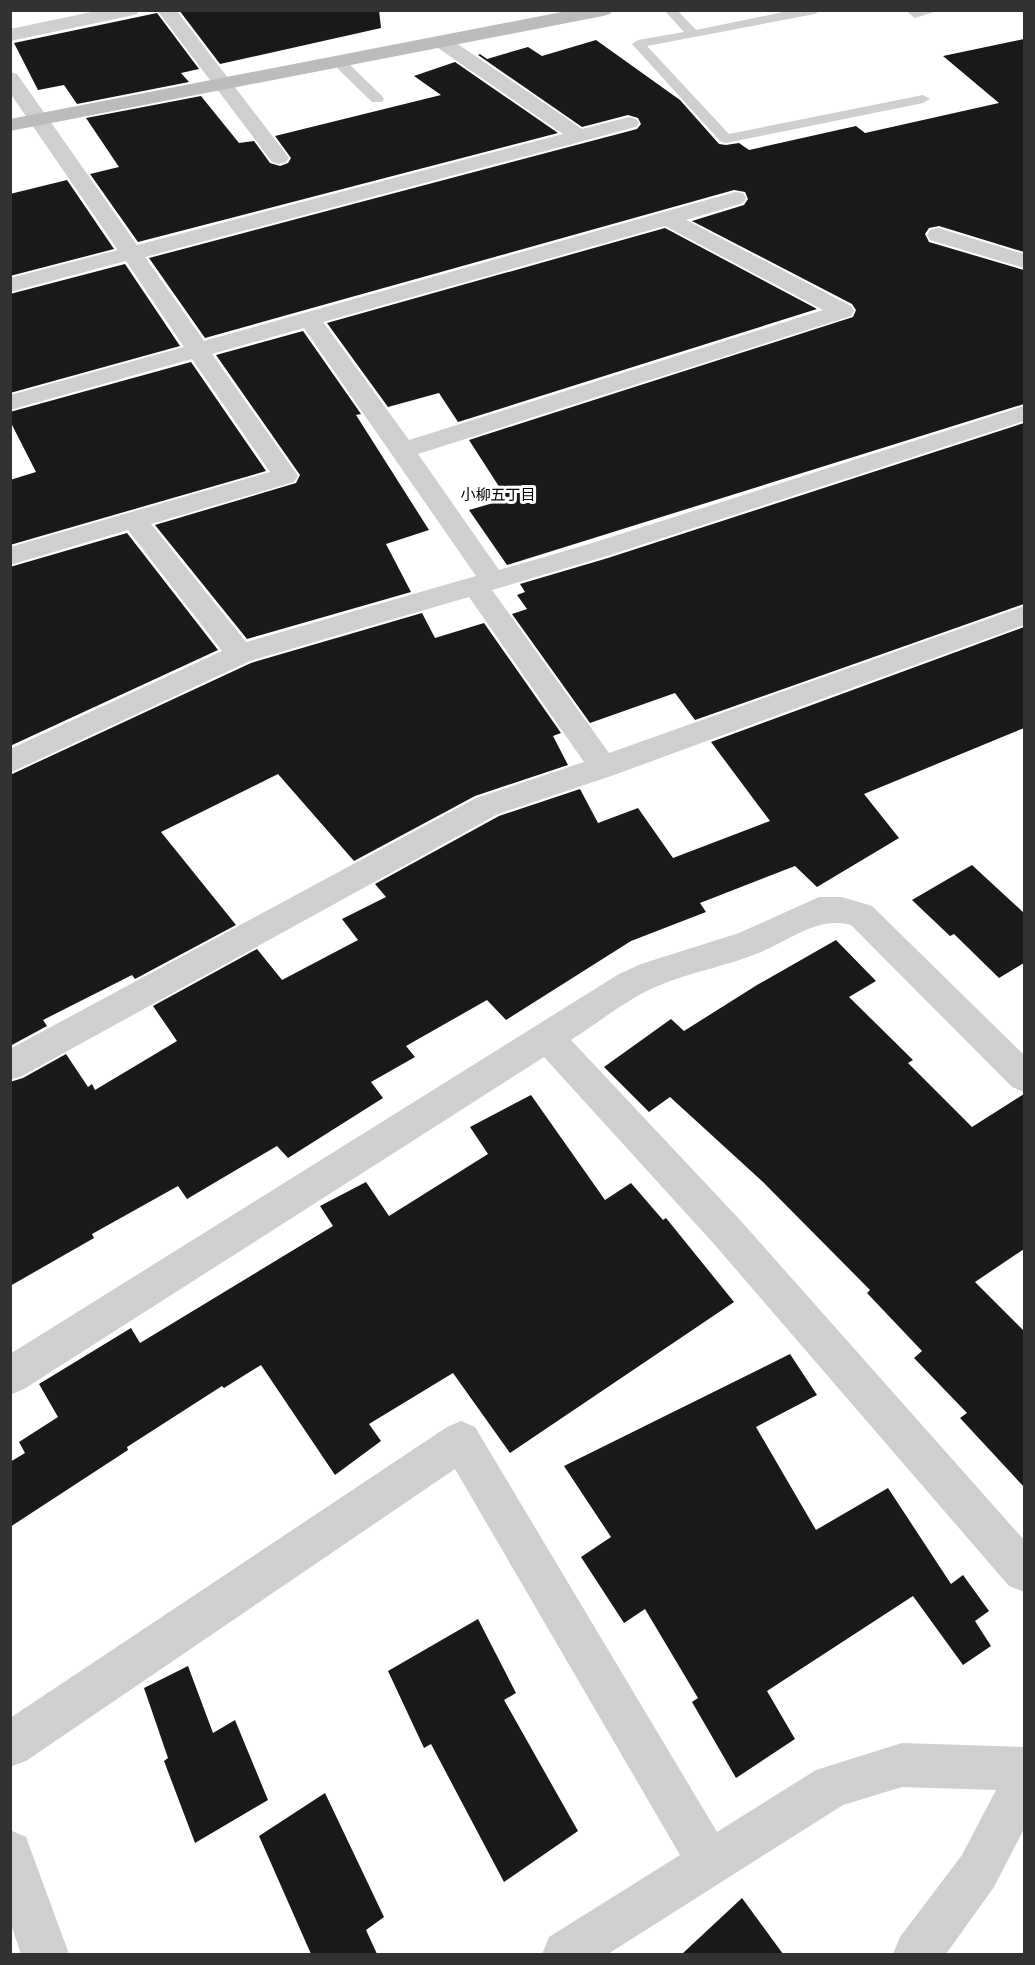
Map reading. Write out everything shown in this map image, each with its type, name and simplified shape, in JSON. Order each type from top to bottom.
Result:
[{"type":"street","points":[[10,35],[130,10]]},
{"type":"street","points":[[166,10],[279,158]]},
{"type":"street","points":[[10,125],[603,10]]},
{"type":"street","points":[[442,42],[579,136]]},
{"type":"street","points":[[10,78],[285,476],[10,556]]},
{"type":"street","points":[[10,285],[629,123]]},
{"type":"street","points":[[10,402],[735,198]]},
{"type":"street","points":[[403,450],[843,311],[667,219]]},
{"type":"street","points":[[938,236],[1024,261]]},
{"type":"street","points":[[309,319],[403,450],[484,583],[603,767]]},
{"type":"street","points":[[10,762],[240,654],[598,550],[1024,413]]},
{"type":"street","points":[[133,519],[240,654]]},
{"type":"street","points":[[10,1066],[487,806],[603,767],[1024,615]]},
{"type":"street","points":[[10,1376],[631,984],[653,973],[749,943],[819,910],[842,910],[861,915],[1024,1077]]},
{"type":"street","points":[[548,1038],[727,1232],[1024,1570]]},
{"type":"street","points":[[10,1745],[461,1441],[710,1863]]},
{"type":"street","points":[[566,1954],[832,1786],[902,1765],[1024,1768]]},
{"type":"street","points":[[916,1954],[978,1871],[1024,1782]]},
{"type":"street","points":[[10,1853],[45,1954]]},
{"type":"lane","points":[[670,10],[693,34]]},
{"type":"lane","points":[[815,10],[638,44],[726,139],[923,99]]},
{"type":"lane","points":[[911,10],[915,14],[934,10]]},
{"type":"lane","points":[[339,62],[377,99]]},
{"type":"building","points":[[179,10],[379,10],[381,28],[220,64]]},
{"type":"building","points":[[157,13],[199,69],[181,73],[189,82],[77,104],[64,85],[38,90],[14,43]]},
{"type":"building","points":[[1024,39],[1024,252],[939,226],[929,228],[925,234],[929,242],[1024,270],[1024,404],[507,565],[469,510],[507,499],[469,440],[853,317],[856,310],[852,304],[692,221],[744,205],[748,199],[745,192],[734,190],[205,338],[149,258],[637,129],[641,124],[638,118],[628,115],[582,127],[478,55],[480,54],[487,59],[528,47],[542,56],[596,40],[680,100],[719,144],[739,143],[749,150],[856,126],[865,133],[999,103],[943,56]]},
{"type":"building","points":[[455,62],[558,133],[138,242],[90,174],[119,167],[86,118],[201,96],[239,143],[254,141],[270,163],[280,166],[288,163],[291,158],[275,136],[441,95],[414,76]]},
{"type":"building","points":[[67,180],[114,249],[10,276],[10,194]]},
{"type":"building","points":[[665,228],[817,309],[458,422],[439,393],[388,407],[327,323]]},
{"type":"building","points":[[125,264],[180,346],[10,393],[10,294]]},
{"type":"building","points":[[303,331],[361,414],[356,415],[429,530],[386,544],[411,592],[247,639],[155,525],[296,483],[300,475],[216,355]]},
{"type":"building","points":[[191,362],[266,471],[10,545],[10,480],[36,472],[10,421],[10,412]]},
{"type":"building","points":[[1024,423],[1024,604],[695,720],[675,693],[590,723],[512,614],[527,609],[517,595],[525,592],[520,584],[608,558]]},
{"type":"building","points":[[127,533],[218,650],[10,746],[10,567]]},
{"type":"building","points":[[422,613],[435,638],[484,623],[561,733],[553,736],[568,765],[475,796],[354,861],[278,774],[161,832],[236,925],[135,979],[132,975],[43,1020],[47,1026],[10,1046],[10,775],[251,663]]},
{"type":"building","points":[[1024,627],[1024,728],[864,794],[899,838],[817,887],[795,866],[700,903],[706,912],[631,941],[506,1020],[487,1000],[406,1046],[415,1057],[371,1082],[383,1098],[288,1158],[277,1146],[187,1199],[178,1186],[92,1234],[94,1238],[10,1286],[10,1082],[23,1078],[66,1054],[88,1087],[92,1084],[95,1090],[177,1041],[153,1006],[257,949],[282,980],[358,940],[342,919],[386,897],[375,884],[499,816],[580,789],[598,823],[638,808],[673,858],[770,821],[711,742]]},
{"type":"building","points":[[972,865],[1024,913],[1024,963],[999,978],[954,934],[950,936],[912,900]]},
{"type":"building","points":[[836,940],[876,981],[849,997],[913,1060],[908,1063],[972,1127],[1024,1094],[1024,1249],[975,1282],[1024,1331],[1024,1487],[960,1418],[967,1413],[914,1358],[922,1351],[867,1293],[870,1290],[763,1182],[670,1097],[649,1112],[604,1067],[671,1019],[684,1031],[757,985]]},
{"type":"building","points":[[531,1095],[605,1200],[631,1183],[663,1220],[666,1218],[734,1302],[510,1453],[453,1373],[369,1424],[381,1441],[335,1475],[261,1365],[224,1388],[222,1386],[127,1447],[128,1450],[10,1527],[10,1462],[25,1453],[19,1442],[58,1417],[39,1384],[131,1328],[140,1343],[333,1226],[320,1206],[366,1182],[389,1216],[488,1154],[470,1127]]},
{"type":"building","points":[[790,1354],[817,1395],[756,1427],[816,1530],[888,1488],[951,1584],[963,1575],[989,1611],[975,1621],[991,1646],[963,1665],[913,1596],[767,1691],[795,1739],[736,1778],[692,1702],[698,1698],[645,1609],[624,1623],[581,1557],[611,1537],[564,1466]]},
{"type":"building","points":[[478,1619],[516,1693],[504,1700],[578,1831],[504,1882],[431,1744],[424,1748],[388,1671]]},
{"type":"building","points":[[188,1666],[213,1733],[235,1720],[268,1800],[195,1843],[164,1761],[168,1758],[144,1688]]},
{"type":"building","points":[[325,1793],[384,1917],[366,1930],[377,1954],[311,1954],[259,1836]]},
{"type":"building","points":[[742,1898],[783,1954],[682,1954]]},
{"type":"district","name":"小柳五丁目","points":[[498,495]]}]
